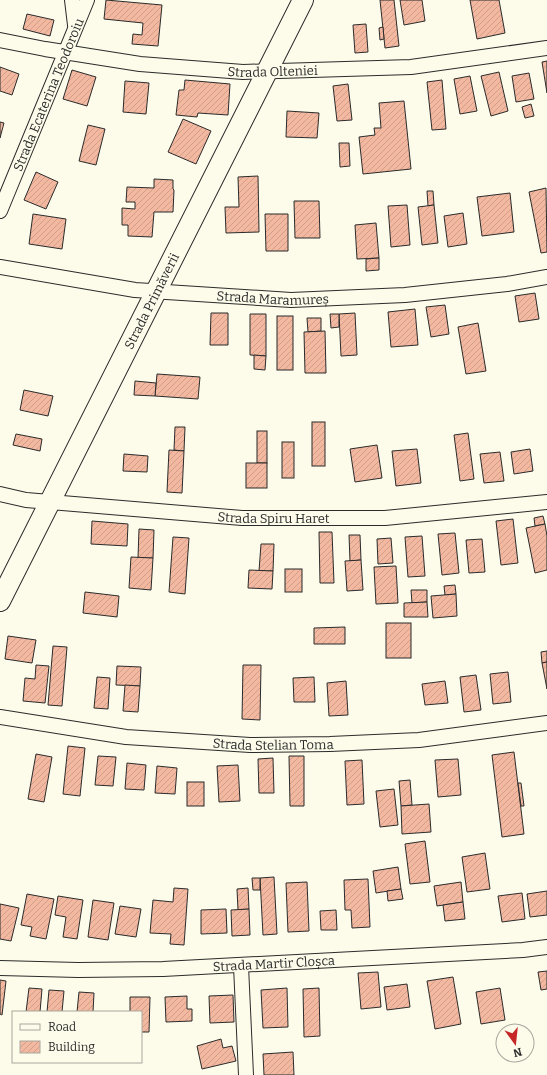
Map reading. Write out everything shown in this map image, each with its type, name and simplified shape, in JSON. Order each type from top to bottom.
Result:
[{"type":"main road","name":"Strada Primăverii","points":[[0,601],[303,0]]},
{"type":"street","points":[[72,0],[76,26]]},
{"type":"street","name":"Strada Ecaterina Teodoroiu","points":[[0,211],[87,0]]},
{"type":"street","name":"Strada Olteniei","points":[[0,40],[140,64],[243,72],[411,68],[547,48]]},
{"type":"street","name":"Strada Maramureș","points":[[0,267],[135,290],[291,300],[405,295],[507,284],[547,277]]},
{"type":"street","name":"Strada Spiru Haret","points":[[0,494],[26,500],[242,518],[385,518],[547,502]]},
{"type":"street","name":"Strada Stelian Toma","points":[[0,717],[126,737],[250,745],[330,744],[419,740],[547,723]]},
{"type":"street","name":"Strada Martir Cloșca","points":[[0,968],[78,970],[163,969],[515,951],[547,947]]},
{"type":"street","points":[[241,966],[246,1075]]},
{"type":"building","points":[[106,0],[162,5],[158,46],[132,44],[133,34],[142,35],[143,23],[104,19]]},
{"type":"building","points":[[380,0],[394,0],[399,46],[385,48]]},
{"type":"building","points":[[400,0],[422,0],[425,21],[404,25]]},
{"type":"building","points":[[470,0],[499,0],[505,33],[477,39]]},
{"type":"building","points":[[27,14],[54,20],[50,36],[23,29]]},
{"type":"building","points":[[366,24],[368,52],[355,53],[353,25]]},
{"type":"building","points":[[383,27],[384,39],[380,40],[379,28]]},
{"type":"building","points":[[547,61],[547,93],[542,62]]},
{"type":"building","points":[[0,67],[19,74],[12,95],[0,91]]},
{"type":"building","points":[[72,70],[96,77],[87,106],[63,99]]},
{"type":"building","points":[[499,72],[508,111],[491,116],[481,76]]},
{"type":"building","points":[[529,73],[534,99],[516,102],[512,76]]},
{"type":"building","points":[[470,76],[477,111],[460,114],[454,79]]},
{"type":"building","points":[[185,80],[230,84],[228,115],[198,113],[197,117],[176,115],[179,90],[184,90]]},
{"type":"building","points":[[442,80],[446,129],[432,130],[427,82]]},
{"type":"building","points":[[125,81],[149,83],[146,114],[123,112]]},
{"type":"building","points":[[348,84],[352,120],[337,121],[333,86]]},
{"type":"building","points":[[404,101],[411,169],[363,174],[359,137],[375,135],[374,128],[381,128],[379,103]]},
{"type":"building","points":[[531,104],[534,116],[525,118],[522,107]]},
{"type":"building","points":[[287,111],[319,113],[317,138],[286,137]]},
{"type":"building","points":[[183,119],[211,131],[196,164],[168,152]]},
{"type":"building","points":[[0,122],[4,123],[0,138]]},
{"type":"building","points":[[88,125],[105,129],[96,165],[79,161]]},
{"type":"building","points":[[339,143],[349,143],[350,166],[340,167]]},
{"type":"building","points":[[36,172],[58,182],[46,209],[24,200]]},
{"type":"building","points":[[258,176],[259,232],[226,233],[225,207],[239,207],[238,177]]},
{"type":"building","points":[[154,179],[173,180],[173,212],[154,212],[152,237],[128,236],[128,225],[122,225],[122,208],[135,209],[135,202],[126,202],[127,187],[154,188]]},
{"type":"building","points":[[546,188],[547,252],[541,253],[529,192]]},
{"type":"building","points":[[427,191],[433,191],[434,205],[428,206]]},
{"type":"building","points":[[510,193],[514,232],[482,236],[477,197]]},
{"type":"building","points":[[294,201],[319,201],[320,238],[295,238]]},
{"type":"building","points":[[407,205],[410,245],[391,247],[388,206]]},
{"type":"building","points":[[434,205],[438,243],[422,245],[418,207]]},
{"type":"building","points":[[463,213],[467,244],[448,247],[444,216]]},
{"type":"building","points":[[33,214],[66,219],[62,249],[29,244]]},
{"type":"building","points":[[265,214],[288,214],[288,251],[266,251]]},
{"type":"building","points":[[376,223],[379,258],[357,259],[355,225]]},
{"type":"building","points":[[379,258],[379,270],[366,271],[366,259]]},
{"type":"building","points":[[535,293],[539,319],[519,322],[515,296]]},
{"type":"building","points":[[445,305],[449,334],[431,337],[426,307]]},
{"type":"building","points":[[415,309],[418,345],[391,347],[388,312]]},
{"type":"building","points":[[211,313],[228,313],[228,345],[210,345]]},
{"type":"building","points":[[355,313],[357,355],[341,356],[339,314]]},
{"type":"building","points":[[250,314],[266,314],[266,356],[250,355]]},
{"type":"building","points":[[330,314],[339,314],[339,327],[331,328]]},
{"type":"building","points":[[277,316],[293,316],[293,370],[277,370]]},
{"type":"building","points":[[307,318],[321,318],[321,331],[308,332]]},
{"type":"building","points":[[478,323],[486,371],[466,374],[458,327]]},
{"type":"building","points":[[325,331],[326,373],[305,373],[304,332]]},
{"type":"building","points":[[254,355],[266,356],[265,370],[254,369]]},
{"type":"building","points":[[157,374],[200,377],[198,399],[155,396]]},
{"type":"building","points":[[135,381],[156,383],[155,396],[134,395]]},
{"type":"building","points":[[24,390],[53,396],[48,416],[20,410]]},
{"type":"building","points":[[312,422],[325,422],[325,466],[312,466]]},
{"type":"building","points":[[175,427],[185,427],[184,451],[174,450]]},
{"type":"building","points":[[257,431],[267,431],[267,463],[257,463]]},
{"type":"building","points":[[468,433],[474,479],[460,481],[454,435]]},
{"type":"building","points":[[16,434],[42,439],[40,451],[13,445]]},
{"type":"building","points":[[282,442],[294,442],[294,478],[282,478]]},
{"type":"building","points":[[377,445],[382,478],[355,482],[350,449]]},
{"type":"building","points":[[417,449],[421,483],[396,486],[392,451]]},
{"type":"building","points":[[530,449],[533,471],[514,474],[511,452]]},
{"type":"building","points":[[169,450],[184,451],[182,493],[167,492]]},
{"type":"building","points":[[500,452],[504,481],[484,483],[480,454]]},
{"type":"building","points":[[124,454],[148,456],[147,472],[123,471]]},
{"type":"building","points":[[246,463],[267,463],[267,488],[246,488]]},
{"type":"building","points":[[543,516],[545,524],[535,526],[534,518]]},
{"type":"building","points":[[513,519],[518,563],[501,565],[496,521]]},
{"type":"building","points":[[92,521],[128,524],[127,546],[91,544]]},
{"type":"building","points":[[545,524],[547,536],[547,570],[535,573],[526,528]]},
{"type":"building","points":[[139,529],[154,530],[153,558],[138,558]]},
{"type":"building","points":[[319,532],[332,532],[334,583],[320,583]]},
{"type":"building","points":[[455,533],[459,573],[442,575],[438,534]]},
{"type":"building","points":[[349,535],[360,535],[361,560],[350,561]]},
{"type":"building","points":[[422,536],[425,576],[408,577],[405,537]]},
{"type":"building","points":[[173,537],[189,538],[185,594],[169,592]]},
{"type":"building","points":[[391,538],[393,563],[378,564],[377,539]]},
{"type":"building","points":[[482,539],[485,572],[469,573],[466,540]]},
{"type":"building","points":[[261,544],[274,544],[273,571],[259,571]]},
{"type":"building","points":[[131,557],[153,558],[151,590],[129,588]]},
{"type":"building","points":[[361,560],[363,590],[347,591],[345,561]]},
{"type":"building","points":[[396,566],[398,603],[376,604],[374,567]]},
{"type":"building","points":[[285,569],[302,569],[302,592],[285,592]]},
{"type":"building","points":[[249,570],[273,571],[272,589],[248,588]]},
{"type":"building","points":[[455,585],[456,594],[445,595],[444,586]]},
{"type":"building","points":[[411,590],[427,590],[427,602],[412,603]]},
{"type":"building","points":[[85,592],[119,596],[117,617],[83,613]]},
{"type":"building","points":[[456,594],[457,616],[433,618],[431,596]]},
{"type":"building","points":[[427,602],[428,617],[404,617],[404,603]]},
{"type":"building","points":[[386,623],[411,623],[411,658],[386,658]]},
{"type":"building","points":[[345,627],[345,644],[314,644],[314,628]]},
{"type":"building","points":[[8,636],[36,640],[32,663],[5,659]]},
{"type":"building","points":[[53,646],[67,647],[62,706],[48,705]]},
{"type":"building","points":[[547,651],[547,662],[542,663],[541,652]]},
{"type":"building","points":[[547,662],[547,689],[542,663]]},
{"type":"building","points":[[36,665],[49,666],[45,703],[23,701],[25,678],[35,679]]},
{"type":"building","points":[[243,665],[261,665],[260,720],[242,719]]},
{"type":"building","points":[[117,666],[141,667],[140,686],[116,685]]},
{"type":"building","points":[[508,672],[511,702],[493,704],[490,674]]},
{"type":"building","points":[[476,675],[481,710],[464,712],[460,677]]},
{"type":"building","points":[[97,677],[110,678],[108,709],[94,708]]},
{"type":"building","points":[[314,677],[315,702],[294,702],[293,678]]},
{"type":"building","points":[[346,681],[348,715],[329,716],[327,683]]},
{"type":"building","points":[[445,681],[448,703],[425,705],[422,684]]},
{"type":"building","points":[[125,685],[140,686],[138,712],[123,711]]},
{"type":"building","points":[[68,746],[85,748],[80,796],[63,794]]},
{"type":"building","points":[[514,752],[524,834],[502,837],[492,755]]},
{"type":"building","points":[[36,754],[52,757],[44,802],[28,799]]},
{"type":"building","points":[[98,756],[116,757],[113,786],[95,785]]},
{"type":"building","points":[[289,756],[304,756],[304,806],[290,806]]},
{"type":"building","points":[[273,758],[274,793],[259,793],[258,759]]},
{"type":"building","points":[[458,759],[461,795],[438,797],[435,760]]},
{"type":"building","points":[[362,760],[364,804],[347,805],[345,761]]},
{"type":"building","points":[[127,763],[146,765],[144,790],[125,789]]},
{"type":"building","points":[[238,765],[240,801],[219,802],[217,766]]},
{"type":"building","points":[[157,766],[177,768],[175,794],[155,793]]},
{"type":"building","points":[[410,780],[412,805],[401,806],[399,781]]},
{"type":"building","points":[[187,782],[204,782],[204,806],[187,806]]},
{"type":"building","points":[[518,783],[521,783],[524,806],[521,806]]},
{"type":"building","points":[[394,789],[398,825],[380,827],[376,791]]},
{"type":"building","points":[[429,804],[431,832],[402,834],[401,806]]},
{"type":"building","points":[[425,841],[430,882],[410,884],[405,844]]},
{"type":"building","points":[[485,853],[490,889],[467,892],[462,857]]},
{"type":"building","points":[[398,867],[401,889],[376,893],[373,871]]},
{"type":"building","points":[[274,877],[277,934],[263,935],[260,878]]},
{"type":"building","points":[[252,878],[260,878],[260,890],[253,890]]},
{"type":"building","points":[[368,879],[370,927],[352,928],[351,910],[345,910],[344,880]]},
{"type":"building","points":[[307,882],[309,931],[288,932],[286,883]]},
{"type":"building","points":[[461,882],[463,902],[437,906],[434,886]]},
{"type":"building","points":[[174,888],[188,889],[184,945],[170,944],[171,934],[150,933],[153,900],[173,902]]},
{"type":"building","points":[[248,888],[249,909],[238,910],[237,889]]},
{"type":"building","points":[[401,889],[403,899],[388,901],[387,891]]},
{"type":"building","points":[[547,891],[547,915],[530,917],[527,894]]},
{"type":"building","points":[[522,893],[525,919],[502,922],[498,896]]},
{"type":"building","points":[[27,894],[54,899],[46,939],[30,936],[32,927],[21,925]]},
{"type":"building","points":[[58,896],[83,900],[77,939],[63,937],[66,917],[55,915]]},
{"type":"building","points":[[93,900],[114,903],[108,940],[88,937]]},
{"type":"building","points":[[463,902],[465,919],[445,921],[443,905]]},
{"type":"building","points":[[0,904],[19,908],[11,941],[0,939]]},
{"type":"building","points":[[120,906],[141,909],[136,937],[115,934]]},
{"type":"building","points":[[226,909],[227,933],[201,934],[201,910]]},
{"type":"building","points":[[249,909],[250,935],[232,936],[231,910]]},
{"type":"building","points":[[336,910],[337,930],[321,930],[320,911]]},
{"type":"building","points":[[547,971],[547,989],[541,990],[538,972]]},
{"type":"building","points":[[378,972],[381,1007],[361,1009],[358,973]]},
{"type":"building","points":[[453,977],[461,1024],[435,1029],[427,981]]},
{"type":"building","points":[[0,980],[6,981],[2,1015],[0,1014]]},
{"type":"building","points":[[407,984],[410,1007],[387,1010],[384,987]]},
{"type":"building","points":[[29,988],[42,989],[40,1011],[26,1011]]},
{"type":"building","points":[[287,988],[288,1027],[263,1028],[261,990]]},
{"type":"building","points":[[319,988],[320,1036],[304,1037],[303,989]]},
{"type":"building","points":[[500,988],[505,1020],[481,1024],[476,992]]},
{"type":"building","points":[[49,990],[64,991],[62,1011],[47,1011]]},
{"type":"building","points":[[79,992],[94,993],[93,1011],[77,1011]]},
{"type":"building","points":[[233,995],[234,1022],[210,1023],[209,996]]},
{"type":"building","points":[[187,996],[187,1009],[192,1009],[192,1021],[166,1022],[165,997]]},
{"type":"building","points":[[130,997],[150,997],[149,1032],[142,1032],[142,1011],[130,1011]]},
{"type":"building","points":[[221,1039],[223,1048],[232,1046],[236,1061],[202,1069],[197,1046]]},
{"type":"building","points":[[293,1052],[294,1075],[264,1075],[263,1054]]}]
